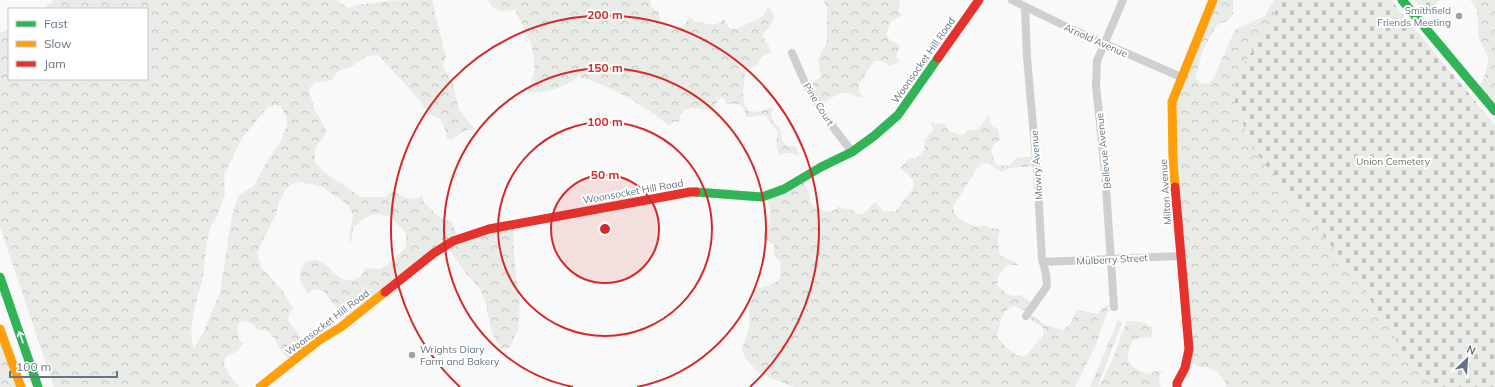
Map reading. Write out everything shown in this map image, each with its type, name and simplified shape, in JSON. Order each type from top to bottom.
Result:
[{"type":"main road","name":"Woonsocket Hill Road","points":[[260,387],[453,241],[489,229],[690,192],[762,197],[784,189],[820,168],[852,152],[874,136],[898,115],[979,0]]},
{"type":"main road","name":"Milton Avenue","points":[[1177,387],[1177,383],[1185,368],[1189,349],[1173,160],[1172,102],[1213,0]]},
{"type":"main road","points":[[1402,0],[1495,111]]},
{"type":"main road","points":[[0,277],[38,387]]},
{"type":"main road","points":[[0,329],[21,387]]},
{"type":"street","name":"Arnold Avenue","points":[[1012,0],[1104,44],[1181,77]]},
{"type":"street","name":"Bellevue Avenue","points":[[1114,307],[1106,172],[1096,85],[1097,62],[1123,0]]},
{"type":"street","name":"Mowry Avenue","points":[[1025,7],[1027,57],[1043,262],[1047,286],[1026,316]]},
{"type":"street","name":"Pine Court","points":[[792,53],[806,85],[827,119],[852,152]]},
{"type":"street","name":"Mulberry Street","points":[[1043,262],[1180,256]]},
{"type":"green space","points":[[53,0],[337,0],[348,8],[358,5],[400,0],[432,0],[446,57],[443,66],[453,84],[459,110],[475,130],[466,130],[452,139],[447,139],[445,129],[440,119],[429,114],[417,97],[378,55],[367,56],[337,73],[332,80],[314,83],[309,89],[314,109],[327,132],[315,149],[315,162],[324,172],[361,197],[386,197],[392,191],[403,197],[411,199],[422,195],[424,203],[437,215],[447,221],[451,221],[458,238],[514,224],[513,240],[520,300],[518,333],[515,335],[511,346],[504,350],[498,344],[491,329],[484,297],[477,285],[466,274],[446,246],[347,320],[323,291],[315,289],[308,293],[302,285],[300,276],[304,264],[307,262],[315,260],[321,262],[342,279],[353,280],[361,276],[365,268],[381,269],[394,259],[406,247],[406,233],[390,216],[373,214],[363,219],[353,228],[351,244],[349,239],[353,216],[349,206],[321,186],[300,182],[292,184],[286,189],[279,202],[276,214],[258,250],[261,267],[281,289],[294,308],[290,311],[288,320],[307,346],[291,362],[269,332],[265,330],[257,330],[254,325],[246,321],[241,322],[237,326],[239,340],[244,343],[238,350],[226,357],[224,365],[239,387],[54,387],[0,227],[0,32],[8,30],[8,80],[148,80],[148,8],[45,8]],"holes":[[[275,105],[281,107],[286,117],[287,124],[280,143],[267,161],[254,186],[238,196],[232,216],[220,292],[203,333],[194,348],[191,331],[192,321],[203,275],[208,236],[225,195],[224,175],[242,138],[267,108]]]},
{"type":"green space","points":[[488,0],[650,0],[651,7],[656,11],[659,11],[662,23],[671,29],[681,27],[686,23],[689,17],[696,22],[713,25],[724,19],[729,28],[737,29],[763,16],[768,6],[774,17],[769,28],[763,33],[762,36],[768,44],[771,53],[762,57],[758,65],[748,68],[745,71],[743,92],[744,104],[749,111],[756,112],[773,107],[771,115],[774,123],[780,128],[782,141],[788,146],[796,146],[800,157],[790,153],[779,155],[776,144],[778,132],[766,116],[761,115],[746,117],[744,109],[741,105],[727,105],[723,97],[718,100],[711,109],[693,108],[684,110],[680,116],[680,122],[674,121],[669,126],[650,111],[628,98],[605,86],[583,78],[581,79],[580,74],[575,79],[563,86],[550,90],[528,93],[534,74],[534,55],[526,31],[515,10],[503,11],[493,8]]},
{"type":"green space","points":[[823,0],[900,0],[898,11],[902,15],[891,21],[886,35],[890,40],[900,45],[896,56],[900,63],[895,63],[891,66],[881,61],[874,61],[859,84],[859,91],[864,98],[845,92],[834,96],[820,106],[809,84],[821,77],[818,59],[827,42],[827,7]]},
{"type":"green space","points":[[1213,0],[1233,0],[1233,14],[1229,20],[1217,25],[1202,53],[1195,78],[1202,84],[1209,83],[1214,77],[1235,30],[1265,16],[1274,0],[1286,0],[1455,387],[1226,387],[1226,383],[1217,372],[1207,367],[1201,367],[1188,362],[1173,140],[1180,82]]},
{"type":"green space","name":"Union Cemetery","points":[[1278,0],[1391,0],[1495,125],[1495,387],[1433,387],[1409,360],[1352,271],[1253,149],[1235,103],[1237,75],[1273,18],[1278,6]]},
{"type":"green space","points":[[1414,0],[1440,0],[1426,13]]},
{"type":"green space","points":[[1470,0],[1495,0],[1495,115],[1476,91],[1485,74],[1488,59],[1487,54],[1480,42],[1476,9]]},
{"type":"green space","points":[[989,115],[991,124],[993,127],[998,129],[1000,140],[996,142],[992,148],[993,158],[997,165],[1009,166],[1017,158],[1035,156],[1036,166],[1009,168],[1002,172],[988,163],[981,164],[953,206],[954,211],[960,219],[970,225],[985,225],[990,228],[1000,229],[998,238],[999,254],[1018,265],[1007,265],[999,275],[997,285],[1007,294],[1013,296],[1020,295],[1034,304],[1029,312],[1014,306],[1006,311],[1002,318],[997,337],[1013,353],[1026,356],[1044,334],[1043,328],[1030,319],[1029,313],[1045,325],[1063,330],[1071,323],[1077,310],[1098,314],[1101,309],[1110,304],[1095,347],[1075,387],[794,387],[759,373],[745,358],[742,349],[749,328],[749,311],[753,290],[775,283],[780,276],[781,270],[780,262],[774,256],[774,245],[764,238],[763,232],[767,228],[770,220],[767,195],[802,179],[810,195],[810,202],[818,210],[831,212],[840,206],[843,209],[851,209],[858,214],[863,214],[875,202],[883,211],[895,212],[914,187],[913,179],[900,168],[909,159],[917,158],[922,152],[925,145],[924,140],[933,130],[931,122],[937,124],[944,123],[949,131],[963,135],[969,130],[976,130],[979,128]]},
{"type":"green space","points":[[1118,320],[1122,323],[1098,386],[1100,387],[1090,387]]},
{"type":"green space","points":[[1127,321],[1143,322],[1153,327],[1151,338],[1139,338],[1133,342],[1129,350],[1128,360],[1133,367],[1146,373],[1151,374],[1155,371],[1164,371],[1160,373],[1159,385],[1161,387],[1099,387],[1111,363]]},
{"type":"green space","points":[[0,337],[19,387],[0,387]]},
{"type":"traffic: fast","points":[[1402,0],[1495,111]]},
{"type":"traffic: fast","points":[[696,192],[762,197],[784,189],[821,167],[852,152],[874,136],[898,115],[938,58]]},
{"type":"traffic: fast","points":[[0,277],[38,387]]},
{"type":"traffic: slow","points":[[1175,187],[1172,102],[1213,0]]},
{"type":"traffic: slow","points":[[260,387],[318,341],[341,327],[385,292]]},
{"type":"traffic: slow","points":[[0,329],[21,387]]},
{"type":"traffic: jam","points":[[938,58],[979,0]]},
{"type":"traffic: jam","points":[[1175,187],[1189,349],[1185,368],[1177,383],[1177,387]]},
{"type":"traffic: jam","points":[[385,292],[434,253],[453,241],[489,229],[696,192]]},
{"type":"place","name":"Smithfield Friends Meeting","points":[[1459,16]]},
{"type":"place","name":"Wrights Diary Farm and Bakery","points":[[412,355]]}]
